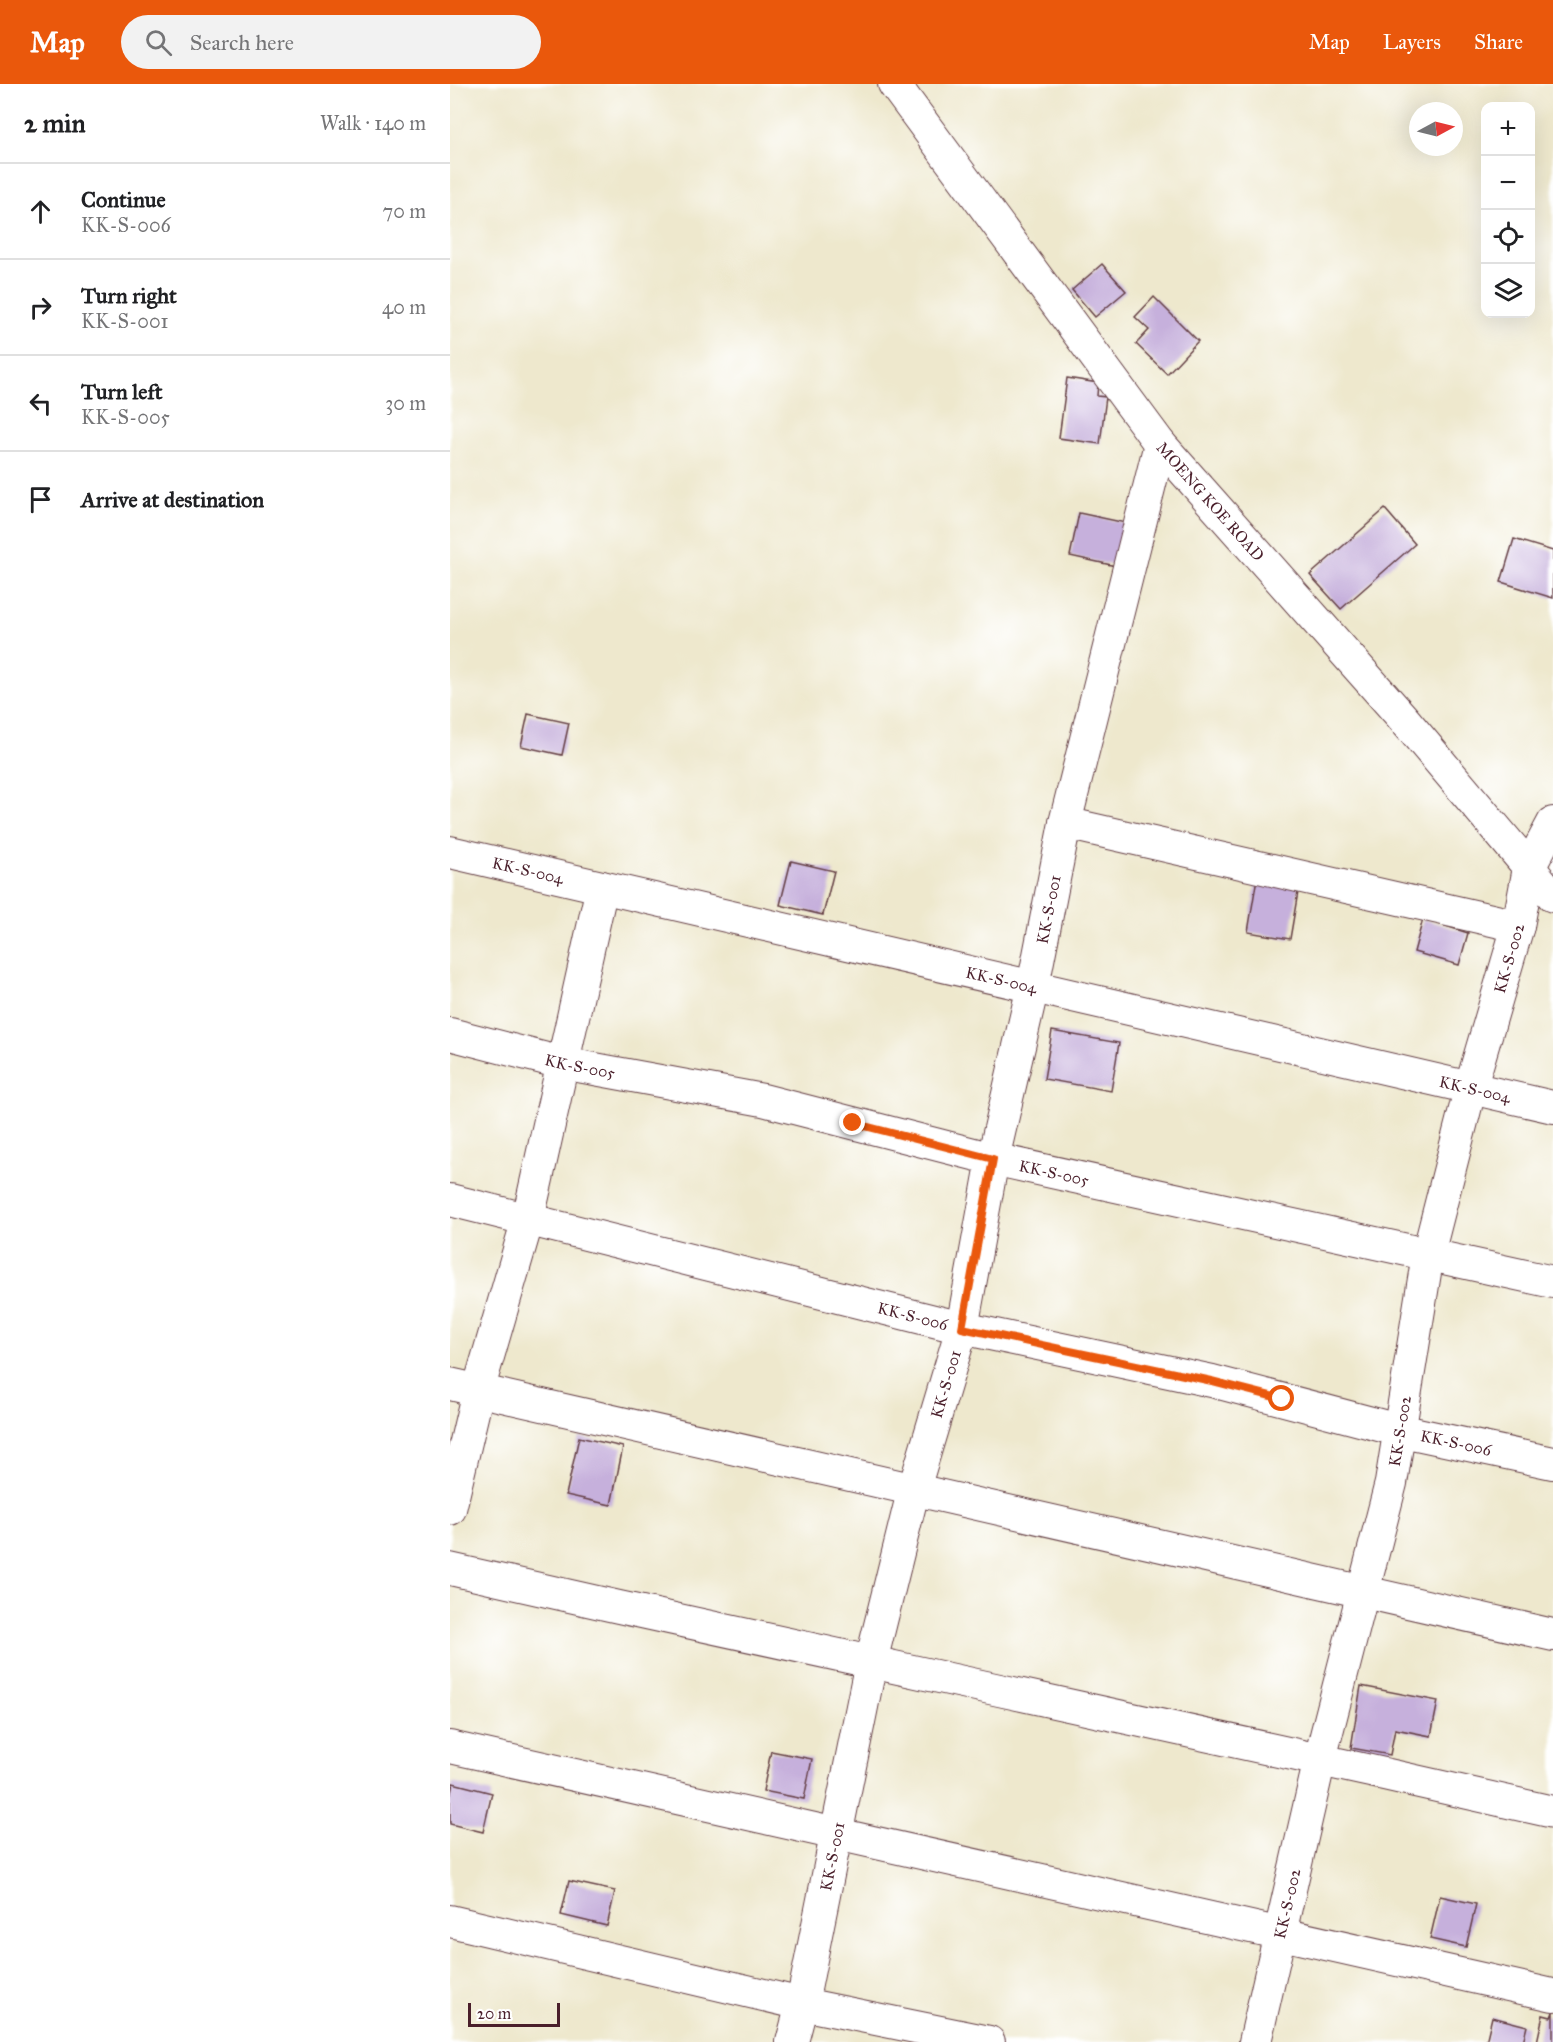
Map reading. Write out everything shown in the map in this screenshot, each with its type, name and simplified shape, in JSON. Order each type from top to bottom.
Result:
[{"type":"street","name":"MOENG KOE ROAD","points":[[894,84],[1160,444],[1402,717],[1553,896]]},
{"type":"street","name":"KK-S-001","points":[[792,2042],[802,2004],[871,1662],[913,1492],[962,1328],[993,1159],[1033,986],[1065,823],[1160,444]]},
{"type":"street","points":[[1065,823],[1518,926]]},
{"type":"street","name":"KK-S-002","points":[[1255,2042],[1320,1759],[1391,1483],[1428,1254],[1471,1086],[1518,926],[1529,868],[1553,823]]},
{"type":"street","name":"KK-S-004","points":[[450,852],[1471,1086],[1553,1107]]},
{"type":"street","points":[[450,1509],[464,1388],[528,1219],[602,887]]},
{"type":"street","name":"KK-S-005","points":[[450,1034],[562,1063],[763,1100],[993,1159],[1553,1282]]},
{"type":"street","name":"KK-S-006","points":[[450,1200],[962,1328],[1212,1381],[1398,1430],[1553,1463]]},
{"type":"street","points":[[464,1388],[913,1492],[1362,1590],[1553,1635]]},
{"type":"street","points":[[450,1569],[1553,1812]]},
{"type":"street","points":[[450,1747],[837,1832],[1553,1995]]},
{"type":"street","points":[[450,1921],[802,2004],[989,2042]]},
{"type":"building","points":[[1102,264],[1126,291],[1095,317],[1072,290]]},
{"type":"building","points":[[1154,297],[1198,341],[1167,374],[1136,344],[1149,330],[1135,317]]},
{"type":"building","points":[[1067,378],[1098,383],[1097,396],[1106,397],[1100,444],[1059,438]]},
{"type":"building","points":[[1385,509],[1415,544],[1341,609],[1310,575]]},
{"type":"building","points":[[1079,513],[1126,523],[1116,566],[1070,556]]},
{"type":"building","points":[[1514,539],[1553,551],[1553,598],[1501,582]]},
{"type":"building","points":[[528,714],[569,723],[562,755],[521,746]]},
{"type":"building","points":[[791,861],[834,871],[823,915],[780,905]]},
{"type":"building","points":[[1257,878],[1299,886],[1290,939],[1248,932]]},
{"type":"building","points":[[1423,919],[1468,933],[1459,965],[1414,952]]},
{"type":"building","points":[[1052,1031],[1119,1043],[1111,1091],[1044,1079]]},
{"type":"building","points":[[579,1437],[623,1447],[611,1505],[566,1495]]},
{"type":"building","points":[[1361,1686],[1438,1701],[1431,1736],[1395,1729],[1390,1755],[1351,1748]]},
{"type":"building","points":[[771,1751],[812,1759],[804,1799],[763,1791]]},
{"type":"building","points":[[453,1783],[492,1793],[483,1832],[450,1824],[450,1797]]},
{"type":"building","points":[[569,1881],[615,1891],[607,1926],[561,1915]]},
{"type":"building","points":[[1440,1896],[1476,1904],[1466,1947],[1430,1939]]},
{"type":"building","points":[[1553,2012],[1553,2042],[1537,2042],[1543,2015],[1551,2017]]},
{"type":"building","points":[[1492,2017],[1527,2026],[1523,2042],[1486,2042]]},
{"type":"route","points":[[853,1123],[993,1159],[962,1328],[1212,1381],[1282,1399]]}]
